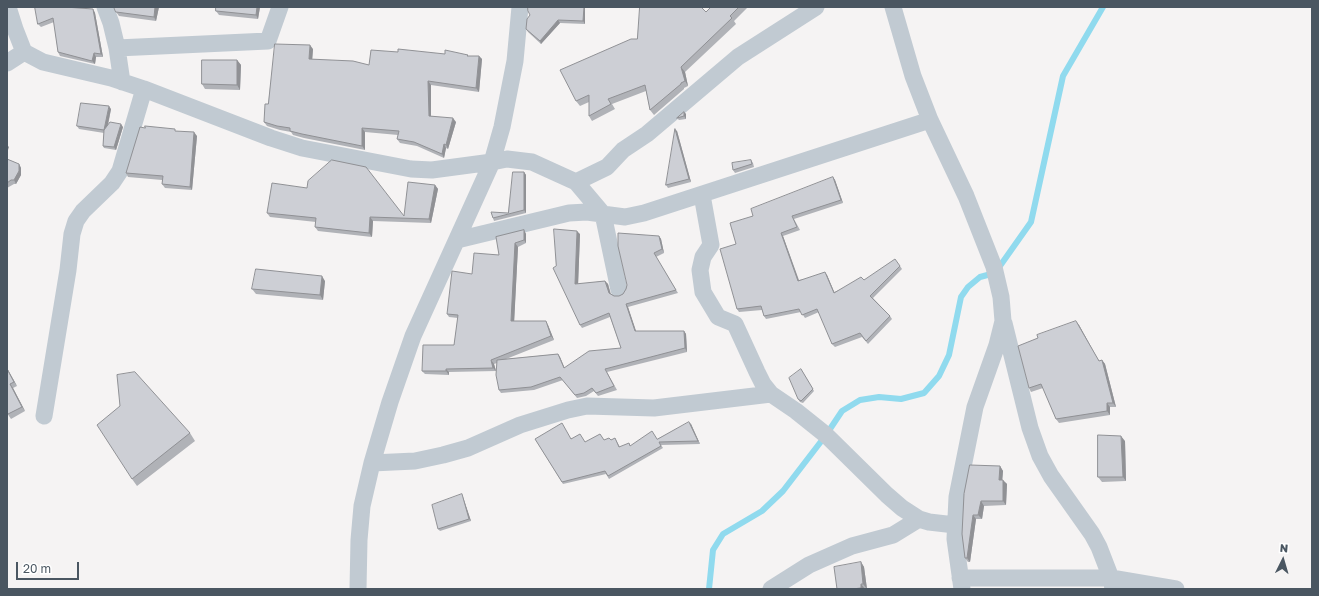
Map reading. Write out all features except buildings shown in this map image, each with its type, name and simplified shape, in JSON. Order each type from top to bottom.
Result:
[{"type":"street","points":[[8,7],[24,52],[43,62],[144,89],[271,138],[302,148],[378,164],[411,169],[432,170],[507,159],[532,162],[576,182],[603,214],[619,290]]},
{"type":"street","points":[[105,7],[111,23],[117,48],[122,82]]},
{"type":"street","points":[[117,48],[268,41],[280,7]]},
{"type":"street","points":[[358,589],[358,540],[362,506],[372,463],[390,402],[413,336],[492,162],[502,127],[515,61],[520,7]]},
{"type":"street","points":[[576,182],[607,167],[623,150],[647,134],[738,57],[816,7]]},
{"type":"street","points":[[893,7],[913,76],[930,120],[966,196],[994,267],[1001,297],[1003,320],[1030,428],[1040,456],[1051,476],[1092,534],[1099,547],[1112,583]]},
{"type":"street","points":[[7,63],[24,52]]},
{"type":"street","points":[[44,416],[68,270],[72,234],[76,221],[83,211],[112,183],[120,171],[144,89]]},
{"type":"street","points":[[457,240],[569,213],[587,212],[619,216],[631,216],[644,213],[930,120]]},
{"type":"street","points":[[702,195],[711,245],[703,257],[700,270],[703,292],[718,317],[735,324],[764,384],[772,394],[826,435],[902,508],[919,519],[929,522],[955,525]]},
{"type":"street","points":[[1003,320],[997,345],[975,407],[956,497],[955,539],[961,583],[1112,583],[1176,589]]},
{"type":"street","points":[[372,463],[415,461],[442,455],[468,448],[520,425],[568,410],[587,406],[654,408],[772,394]]},
{"type":"street","points":[[771,589],[810,565],[852,546],[893,535],[919,519]]},
{"type":"waterway","points":[[709,589],[713,550],[723,534],[762,511],[783,491],[826,435],[842,411],[860,400],[879,397],[901,399],[924,393],[939,376],[949,355],[961,297],[968,287],[980,277],[995,273],[1031,222],[1063,76],[1103,7]]}]
